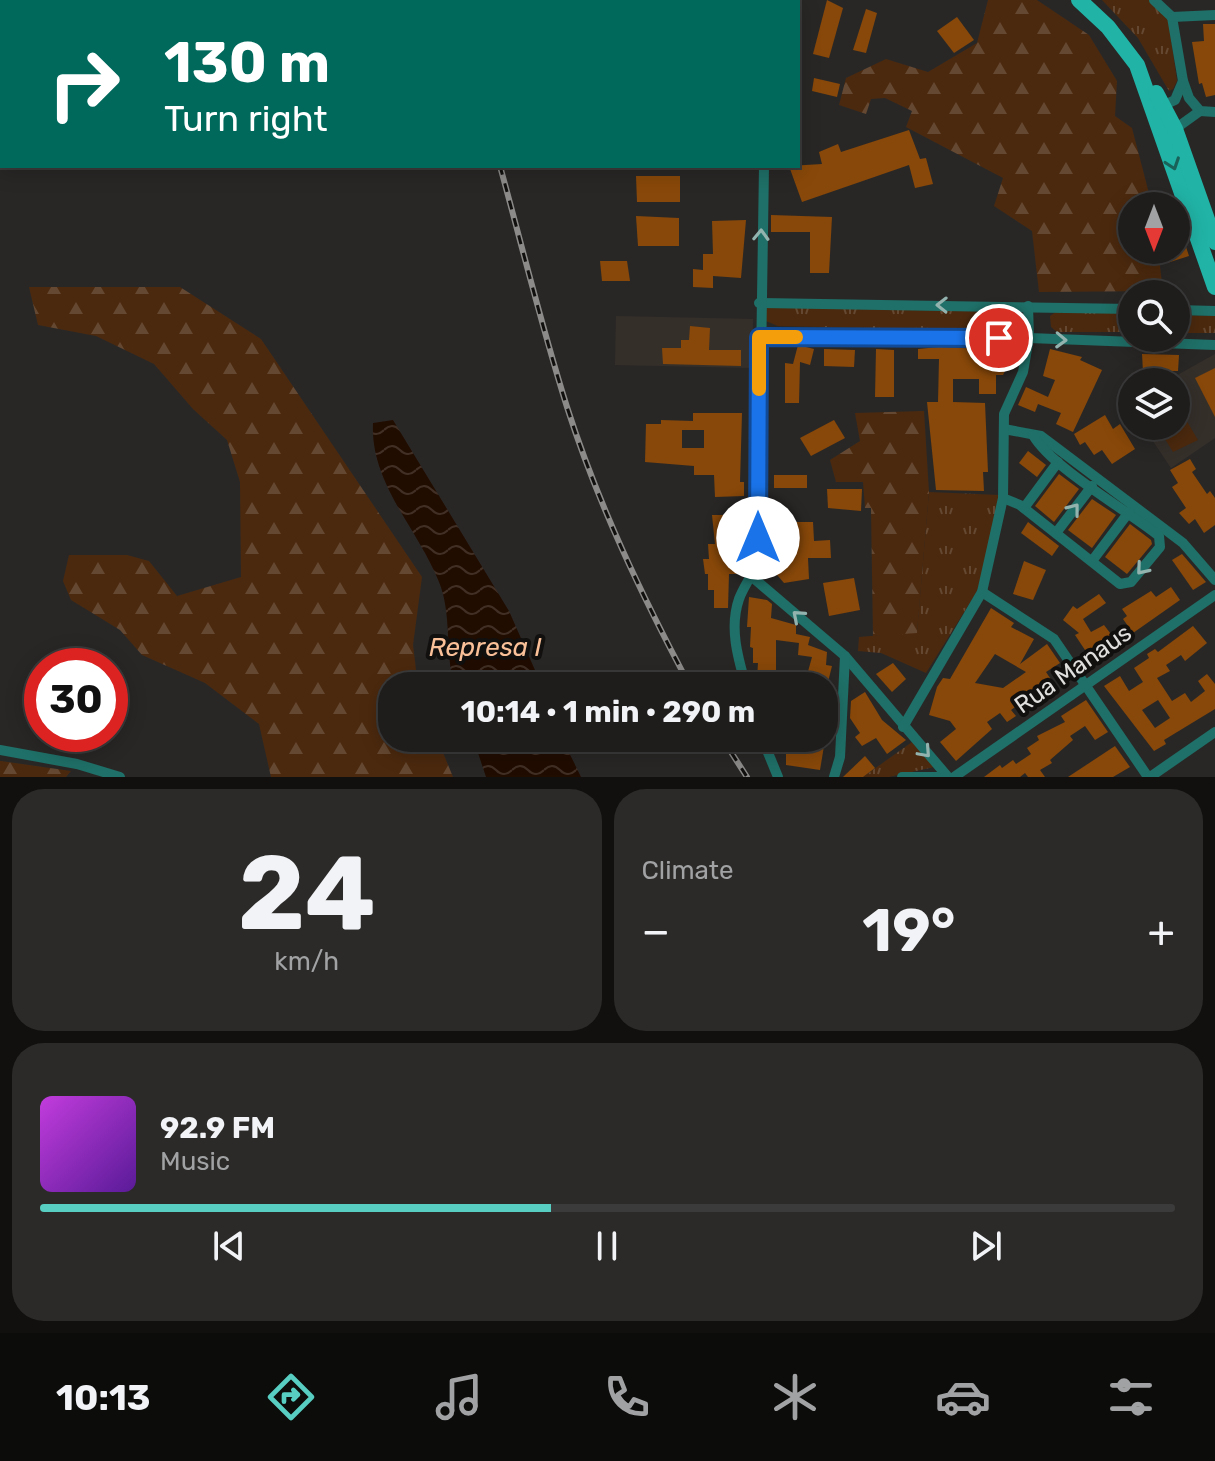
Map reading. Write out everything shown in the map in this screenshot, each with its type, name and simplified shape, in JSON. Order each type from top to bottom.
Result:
[{"type":"main road","points":[[1079,0],[1108,27],[1137,65],[1175,129],[1211,214],[1215,242]]},
{"type":"main road","points":[[1137,65],[1215,287]]},
{"type":"street","points":[[1154,0],[1172,17],[1183,81],[1189,98],[1200,111]]},
{"type":"street","points":[[1172,17],[1215,15]]},
{"type":"street","points":[[1162,106],[1175,100],[1183,81]]},
{"type":"street","points":[[1175,129],[1200,111],[1215,112]]},
{"type":"street","points":[[742,672],[737,655],[739,600],[758,559],[759,303],[764,168]]},
{"type":"street","points":[[759,303],[1118,309]]},
{"type":"street","points":[[903,727],[982,592],[1003,498],[1004,414],[1023,372],[1029,338],[1028,306]]},
{"type":"street","points":[[1190,310],[1215,311]]},
{"type":"street","points":[[759,337],[1029,338],[1215,345]]},
{"type":"street","points":[[1004,429],[1033,435],[1053,445],[1183,543],[1215,580]]},
{"type":"street","points":[[1003,498],[1024,508],[1126,585],[1160,547],[1159,536],[1058,462],[1033,435]]},
{"type":"street","points":[[1024,508],[1058,462]]},
{"type":"street","points":[[1056,533],[1092,486]]},
{"type":"street","points":[[1092,561],[1129,512]]},
{"type":"street","points":[[751,576],[845,656],[948,777]]},
{"type":"street","points":[[982,592],[1054,639],[1149,777],[1215,732]]},
{"type":"street","name":"Rua Manaus","points":[[954,777],[1215,595]]},
{"type":"street","points":[[834,777],[840,757],[845,656]]},
{"type":"street","points":[[0,750],[77,764],[120,777]]},
{"type":"street","points":[[768,752],[778,777]]},
{"type":"street","points":[[902,777],[938,777]]},
{"type":"shaded area","points":[[616,316],[753,319],[752,368],[615,365]]},
{"type":"shaded area","points":[[1215,354],[1215,438],[1171,468],[1152,440],[1190,440],[1190,368]]},
{"type":"green space","points":[[988,0],[1037,0],[1089,35],[1117,81],[1115,116],[1132,128],[1149,192],[1118,192],[1118,264],[1160,264],[1162,280],[1118,280],[1118,291],[1039,292],[1032,231],[994,206],[1003,178],[906,127],[912,111],[885,98],[871,99],[866,114],[839,105],[846,78],[886,59],[928,72],[977,43]]},
{"type":"green space","points":[[1102,0],[1150,0],[1168,18],[1177,81],[1173,89],[1169,91],[1138,38]]},
{"type":"green space","points":[[29,287],[180,287],[261,339],[422,577],[413,645],[416,672],[378,672],[378,752],[443,752],[453,777],[271,777],[259,724],[205,683],[142,655],[120,630],[71,600],[63,581],[69,555],[127,555],[149,561],[177,596],[241,577],[240,482],[227,440],[193,409],[154,364],[96,336],[38,325]]},
{"type":"green space","points":[[766,307],[1008,312],[1012,319],[1009,328],[1000,331],[778,326],[766,321]]},
{"type":"green space","points":[[1057,311],[1118,313],[1118,332],[1057,332],[1051,327],[1050,316]]},
{"type":"green space","points":[[1190,315],[1215,316],[1215,333],[1190,333]]},
{"type":"green space","points":[[924,411],[929,492],[917,633],[873,636],[871,508],[865,508],[863,482],[836,482],[830,460],[860,441],[855,413]]},
{"type":"green space","points":[[1190,427],[1198,440],[1173,452],[1166,440],[1190,440]]},
{"type":"green space","points":[[929,492],[999,495],[984,574],[976,593],[926,673],[881,653],[858,651],[859,637],[917,632]]},
{"type":"green space","points":[[912,742],[934,767],[889,777],[863,777]]},
{"type":"green space","points":[[0,761],[71,771],[66,777],[0,777]]},
{"type":"water","name":"Represa I","points":[[393,420],[509,611],[536,672],[452,672],[443,594],[430,562],[387,486],[374,445],[373,423]]},
{"type":"water","points":[[478,752],[569,752],[581,777],[486,777]]},
{"type":"building","points":[[827,0],[843,8],[829,58],[813,54]]},
{"type":"building","points":[[866,9],[877,13],[866,53],[853,50]]},
{"type":"building","points":[[957,17],[974,40],[954,53],[937,31]]},
{"type":"building","points":[[1203,24],[1215,24],[1215,95],[1206,97],[1202,83],[1199,84],[1192,42],[1204,41]]},
{"type":"building","points":[[814,78],[840,84],[837,97],[812,91]]},
{"type":"building","points":[[909,130],[920,159],[926,158],[933,184],[915,188],[909,165],[802,202],[790,168],[822,164],[819,152],[838,144],[841,152]]},
{"type":"building","points":[[636,176],[680,176],[680,202],[637,202]]},
{"type":"building","points":[[771,215],[832,217],[829,273],[810,273],[810,232],[771,232]]},
{"type":"building","points":[[636,216],[679,218],[679,246],[638,246]]},
{"type":"building","points":[[746,220],[741,278],[713,276],[713,288],[693,287],[693,269],[703,270],[703,254],[713,254],[712,221]]},
{"type":"building","points":[[600,261],[627,261],[630,281],[602,281]]},
{"type":"building","points":[[690,326],[710,328],[709,350],[741,350],[741,366],[663,364],[662,348],[681,348],[681,340],[689,340]]},
{"type":"building","points":[[798,345],[814,349],[810,365],[800,362],[799,403],[785,403],[785,363],[793,364]]},
{"type":"building","points":[[824,349],[855,350],[854,367],[824,366]]},
{"type":"building","points":[[876,349],[894,350],[894,397],[875,397]]},
{"type":"building","points":[[918,349],[1008,350],[1010,361],[1003,375],[996,375],[996,394],[979,394],[979,379],[953,379],[953,402],[985,403],[988,472],[983,472],[984,491],[936,490],[927,402],[938,402],[939,359],[918,359]]},
{"type":"building","points":[[1050,349],[1082,357],[1080,360],[1102,370],[1073,432],[1056,424],[1061,413],[1038,404],[1035,412],[1018,405],[1026,387],[1048,397],[1055,380],[1043,376]]},
{"type":"building","points":[[1142,354],[1179,355],[1178,368],[1143,368]]},
{"type":"building","points":[[1215,368],[1215,417],[1195,378]]},
{"type":"building","points":[[693,413],[742,413],[740,482],[744,482],[744,496],[715,497],[714,475],[694,475],[694,466],[645,462],[646,424],[661,424],[661,420],[693,421]],"holes":[[[682,430],[704,430],[704,448],[682,448]]]},
{"type":"building","points":[[1105,415],[1113,429],[1118,425],[1118,440],[1130,440],[1135,449],[1112,464],[1102,450],[1094,455],[1085,442],[1080,445],[1074,434]]},
{"type":"building","points":[[834,420],[845,438],[811,456],[800,438]]},
{"type":"building","points":[[1028,451],[1046,465],[1037,477],[1019,463]]},
{"type":"building","points":[[1190,459],[1196,469],[1192,472],[1207,494],[1210,491],[1215,498],[1215,525],[1204,533],[1195,519],[1189,524],[1179,513],[1186,508],[1172,487],[1178,483],[1170,470]]},
{"type":"building","points":[[1059,474],[1079,489],[1054,522],[1035,506]]},
{"type":"building","points":[[774,475],[807,475],[807,488],[774,488]]},
{"type":"building","points":[[827,489],[862,489],[861,511],[828,508]]},
{"type":"building","points":[[1092,499],[1116,515],[1092,548],[1068,530]]},
{"type":"building","points":[[712,515],[737,515],[742,543],[742,557],[736,557],[737,574],[729,574],[728,608],[714,608],[714,590],[708,590],[708,574],[705,574],[703,559],[709,559],[708,544],[715,544]]},
{"type":"building","points":[[776,522],[813,522],[814,541],[830,540],[831,558],[808,558],[809,579],[784,583],[771,568],[770,552],[778,552]]},
{"type":"building","points":[[1028,522],[1059,546],[1052,556],[1021,533]]},
{"type":"building","points":[[1130,524],[1152,544],[1127,574],[1105,557]]},
{"type":"building","points":[[1182,554],[1206,582],[1193,590],[1172,560]]},
{"type":"building","points":[[1024,561],[1046,570],[1033,600],[1013,594]]},
{"type":"building","points":[[854,578],[860,610],[829,616],[823,583]]},
{"type":"building","points":[[1171,587],[1180,600],[1133,633],[1123,619],[1127,616],[1122,609],[1151,591],[1156,597]]},
{"type":"building","points":[[1099,594],[1106,603],[1083,619],[1091,632],[1104,625],[1120,646],[1091,659],[1075,635],[1079,633],[1063,620],[1073,606],[1077,609]]},
{"type":"building","points":[[749,597],[767,600],[772,604],[771,618],[796,625],[796,634],[810,637],[808,645],[827,652],[826,665],[832,666],[830,672],[808,672],[812,657],[798,655],[799,643],[776,640],[776,672],[757,672],[758,663],[753,663],[753,648],[750,647],[751,627],[747,627]]},
{"type":"building","points":[[991,608],[1014,623],[1011,627],[1034,639],[1020,664],[1047,644],[1060,663],[1046,672],[1052,681],[1011,710],[1016,716],[1007,722],[1000,713],[987,722],[992,729],[956,761],[940,742],[956,729],[950,721],[929,715],[937,687],[943,678],[950,679]],"holes":[[[995,654],[1026,672],[1003,688],[975,683]]]},
{"type":"building","points":[[1193,626],[1207,643],[1185,661],[1181,655],[1166,665],[1170,671],[1157,678],[1172,701],[1185,693],[1191,702],[1205,691],[1198,681],[1207,674],[1215,684],[1215,709],[1164,740],[1166,744],[1154,751],[1104,686],[1120,676],[1129,691],[1143,682],[1134,668],[1149,658],[1147,654],[1155,649],[1158,652]],"holes":[[[1158,700],[1170,718],[1155,728],[1142,710]]]},
{"type":"building","points":[[893,663],[906,679],[892,692],[876,674]]},
{"type":"building","points":[[865,692],[882,720],[906,740],[887,754],[876,738],[862,746],[855,737],[860,733],[850,718],[851,701]]},
{"type":"building","points":[[1086,700],[1108,732],[1095,740],[1085,726],[1070,736],[1073,740],[1050,760],[1052,763],[1040,770],[1045,777],[1028,777],[1025,773],[1020,777],[984,777],[1000,765],[1002,768],[1013,760],[1016,764],[1031,754],[1027,748],[1039,740],[1037,736],[1065,722],[1061,716]]},
{"type":"building","points":[[1115,746],[1130,767],[1113,777],[1068,777]]},
{"type":"building","points":[[786,752],[823,752],[820,770],[786,765]]},
{"type":"building","points":[[865,756],[875,768],[863,777],[843,777]]},
{"type":"railway","points":[[501,168],[549,347],[579,443],[622,549],[683,672]]},
{"type":"railway","points":[[731,752],[747,777]]},
{"type":"slow traffic","points":[[759,389],[759,337],[796,337]]},
{"type":"route","points":[[758,538],[759,337],[999,338]]}]
